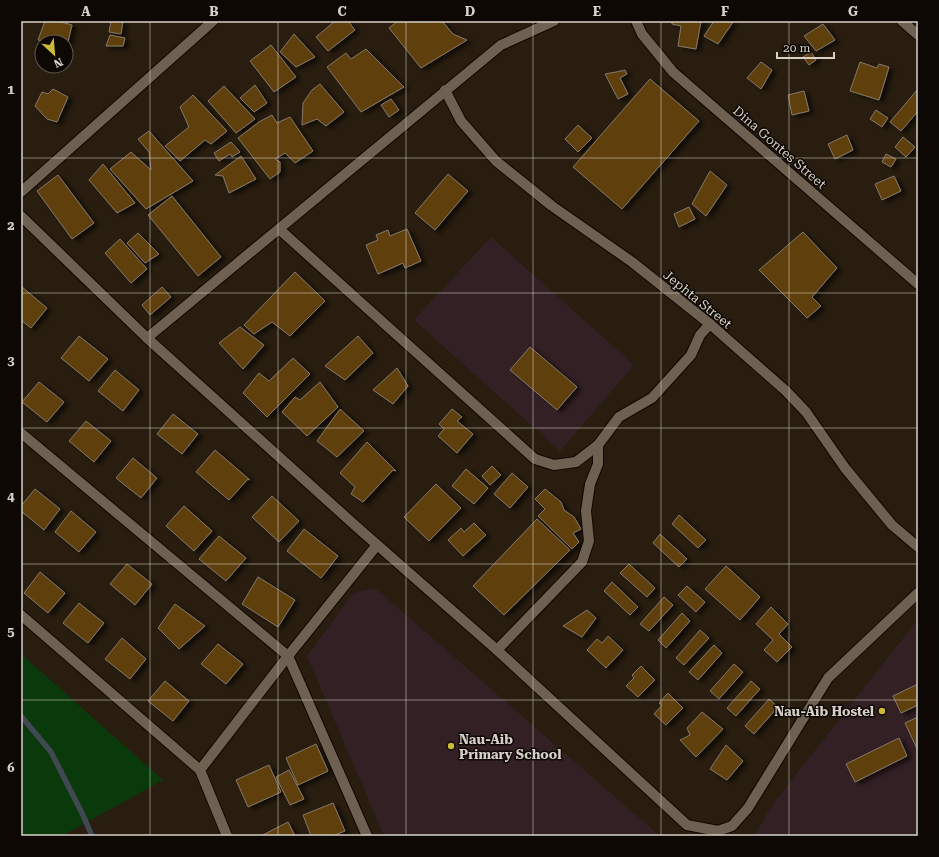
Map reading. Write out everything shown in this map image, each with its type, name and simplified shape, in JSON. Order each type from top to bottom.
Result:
[{"type":"street","points":[[21,192],[212,21]]},
{"type":"street","points":[[147,338],[501,45],[554,21]]},
{"type":"street","name":"Dina Gontes Street","points":[[636,21],[642,34],[672,72],[918,284]]},
{"type":"street","points":[[902,21],[918,35]]},
{"type":"street","name":"Jephta Street","points":[[445,90],[461,121],[496,161],[552,206],[632,262],[710,324],[786,390],[806,412],[845,468],[892,525],[918,547]]},
{"type":"street","points":[[21,216],[147,338],[377,545],[497,650],[687,825],[718,831],[732,826],[748,808],[828,678],[918,593]]},
{"type":"street","points":[[279,229],[534,459],[554,465],[576,462],[598,445],[619,417],[652,398],[691,355],[700,335],[710,324]]},
{"type":"street","points":[[21,433],[288,656],[367,836]]},
{"type":"street","points":[[497,650],[582,562],[589,541],[586,512],[590,484],[598,464],[598,445]]},
{"type":"street","points":[[200,770],[288,656],[377,545]]},
{"type":"street","points":[[21,615],[200,770],[227,836]]},
{"type":"shaded area","points":[[491,237],[634,365],[560,451],[414,320]]},
{"type":"shaded area","name":"Nau-Aib Primary School","points":[[375,588],[660,836],[384,836],[307,656],[353,593]]},
{"type":"shaded area","name":"Nau-Aib Hostel","points":[[918,619],[918,836],[754,836],[773,804]]},
{"type":"green space","points":[[21,654],[163,780],[62,836],[21,836]]},
{"type":"building","points":[[45,21],[58,21],[72,25],[70,34],[40,34]]},
{"type":"building","points":[[111,21],[123,21],[121,34],[109,32]]},
{"type":"building","points":[[335,21],[348,21],[355,30],[328,51],[316,37]]},
{"type":"building","points":[[398,21],[442,21],[453,34],[467,40],[421,68],[389,28]]},
{"type":"building","points":[[672,21],[701,21],[696,49],[678,46],[681,26],[672,24]]},
{"type":"building","points":[[714,21],[733,22],[718,44],[704,36]]},
{"type":"building","points":[[823,24],[835,40],[816,51],[804,36]]},
{"type":"building","points":[[294,34],[315,57],[296,67],[280,52]]},
{"type":"building","points":[[110,35],[125,38],[123,46],[106,46]]},
{"type":"building","points":[[271,45],[296,77],[274,92],[250,61]]},
{"type":"building","points":[[366,49],[404,87],[361,112],[327,67],[346,53],[351,59]]},
{"type":"building","points":[[811,52],[816,60],[809,65],[803,57]]},
{"type":"building","points":[[761,62],[772,70],[761,89],[747,78]]},
{"type":"building","points":[[860,62],[877,68],[879,64],[889,67],[879,100],[850,91]]},
{"type":"building","points":[[625,70],[627,74],[620,78],[628,94],[618,99],[605,74]]},
{"type":"building","points":[[650,79],[699,121],[622,209],[573,167]]},
{"type":"building","points":[[320,84],[344,112],[326,126],[317,119],[302,125],[303,103],[312,90]]},
{"type":"building","points":[[255,85],[267,103],[254,112],[240,98]]},
{"type":"building","points":[[224,86],[255,119],[236,133],[208,101]]},
{"type":"building","points":[[53,89],[68,97],[57,122],[47,119],[35,106],[42,92],[48,94]]},
{"type":"building","points":[[918,89],[918,111],[901,131],[890,122]]},
{"type":"building","points":[[804,91],[809,111],[792,115],[788,95]]},
{"type":"building","points":[[193,95],[227,131],[211,144],[205,140],[180,161],[165,146],[189,127],[180,107]]},
{"type":"building","points":[[391,99],[399,110],[389,117],[381,105]]},
{"type":"building","points":[[876,110],[888,118],[882,127],[870,119]]},
{"type":"building","points":[[272,115],[277,123],[290,117],[313,151],[295,163],[285,153],[275,159],[280,162],[280,172],[270,179],[238,138],[259,122]]},
{"type":"building","points":[[578,125],[592,138],[578,152],[565,139]]},
{"type":"building","points":[[149,131],[193,181],[146,209],[110,169],[131,152],[151,170],[149,152],[138,139]]},
{"type":"building","points":[[847,135],[853,150],[835,159],[828,144]]},
{"type":"building","points":[[903,137],[915,147],[906,157],[895,147]]},
{"type":"building","points":[[231,142],[240,152],[232,157],[230,154],[219,161],[214,153]]},
{"type":"building","points":[[886,154],[896,159],[891,167],[882,162]]},
{"type":"building","points":[[241,156],[256,179],[229,193],[223,176],[215,175]]},
{"type":"building","points":[[103,164],[135,203],[117,213],[89,180]]},
{"type":"building","points":[[710,171],[727,185],[706,216],[692,204]]},
{"type":"building","points":[[448,174],[468,191],[435,230],[415,213]]},
{"type":"building","points":[[58,175],[94,223],[72,239],[37,191]]},
{"type":"building","points":[[894,176],[901,191],[882,200],[875,184]]},
{"type":"building","points":[[172,196],[221,257],[198,276],[148,215]]},
{"type":"building","points":[[689,207],[695,219],[679,227],[674,214]]},
{"type":"building","points":[[407,229],[421,261],[405,268],[403,263],[378,274],[366,245],[378,240],[376,235],[388,230],[390,236]]},
{"type":"building","points":[[803,232],[837,268],[812,297],[821,306],[807,318],[759,270]]},
{"type":"building","points":[[138,233],[159,254],[145,263],[127,243]]},
{"type":"building","points":[[120,239],[147,269],[131,283],[105,253]]},
{"type":"building","points":[[295,272],[325,301],[290,336],[272,322],[254,334],[244,325]]},
{"type":"building","points":[[22,287],[47,308],[31,328],[21,320]]},
{"type":"building","points":[[162,287],[171,297],[150,315],[142,305]]},
{"type":"building","points":[[240,327],[264,345],[243,369],[219,343]]},
{"type":"building","points":[[79,336],[108,359],[89,381],[61,358]]},
{"type":"building","points":[[358,336],[373,353],[345,380],[325,366]]},
{"type":"building","points":[[530,347],[577,387],[557,410],[510,370]]},
{"type":"building","points":[[293,358],[310,374],[267,417],[243,393],[259,373],[269,381]]},
{"type":"building","points":[[397,368],[408,386],[393,404],[373,390]]},
{"type":"building","points":[[115,370],[139,390],[123,411],[98,391]]},
{"type":"building","points":[[39,382],[64,402],[47,422],[22,402]]},
{"type":"building","points":[[320,382],[338,407],[307,436],[282,412],[295,397],[300,400]]},
{"type":"building","points":[[340,409],[364,431],[337,457],[317,441]]},
{"type":"building","points":[[452,409],[462,417],[457,421],[473,434],[457,453],[438,436],[444,429],[439,424]]},
{"type":"building","points":[[173,414],[198,434],[182,454],[157,434]]},
{"type":"building","points":[[86,421],[111,441],[94,462],[69,441]]},
{"type":"building","points":[[367,442],[396,471],[393,470],[363,502],[351,494],[355,487],[340,473]]},
{"type":"building","points":[[215,450],[250,480],[248,479],[229,500],[196,472]]},
{"type":"building","points":[[133,458],[157,478],[141,498],[116,478]]},
{"type":"building","points":[[492,466],[501,475],[490,485],[482,476]]},
{"type":"building","points":[[466,469],[488,488],[474,504],[452,486]]},
{"type":"building","points":[[512,473],[528,487],[510,508],[494,494]]},
{"type":"building","points":[[436,484],[461,508],[429,541],[404,517]]},
{"type":"building","points":[[35,489],[60,509],[44,530],[21,511],[21,506]]},
{"type":"building","points":[[545,489],[561,502],[564,510],[574,517],[581,529],[573,533],[579,542],[572,549],[538,516],[545,509],[535,499]]},
{"type":"building","points":[[272,496],[299,521],[279,542],[252,517]]},
{"type":"building","points":[[184,506],[212,531],[194,551],[166,526]]},
{"type":"building","points":[[71,511],[96,532],[79,552],[55,532]]},
{"type":"building","points":[[679,515],[706,540],[698,548],[672,524]]},
{"type":"building","points":[[537,519],[570,550],[504,615],[473,586]]},
{"type":"building","points":[[474,523],[486,535],[463,556],[448,540],[461,528],[464,532]]},
{"type":"building","points":[[304,529],[338,556],[321,578],[287,551]]},
{"type":"building","points":[[660,534],[687,559],[679,567],[653,543]]},
{"type":"building","points":[[219,536],[246,558],[226,581],[199,559]]},
{"type":"building","points":[[127,564],[152,584],[135,605],[110,584]]},
{"type":"building","points":[[629,564],[655,588],[647,597],[620,573]]},
{"type":"building","points":[[726,566],[760,597],[740,620],[705,589]]},
{"type":"building","points":[[40,572],[65,593],[48,613],[24,593]]},
{"type":"building","points":[[258,577],[295,600],[278,627],[242,604]]},
{"type":"building","points":[[612,582],[638,607],[630,615],[604,591]]},
{"type":"building","points":[[687,586],[705,602],[696,612],[678,595]]},
{"type":"building","points":[[664,597],[673,605],[649,631],[640,624]]},
{"type":"building","points":[[79,603],[104,623],[88,643],[63,623]]},
{"type":"building","points":[[175,604],[205,626],[179,649],[158,628]]},
{"type":"building","points":[[771,607],[788,624],[779,634],[792,647],[777,662],[764,650],[773,640],[756,624]]},
{"type":"building","points":[[587,610],[596,618],[582,637],[563,626]]},
{"type":"building","points":[[682,613],[690,621],[666,648],[658,640]]},
{"type":"building","points":[[700,630],[709,638],[684,665],[676,658]]},
{"type":"building","points":[[608,636],[623,650],[606,668],[587,650],[597,639],[602,643]]},
{"type":"building","points":[[122,638],[146,659],[130,679],[105,659]]},
{"type":"building","points":[[218,644],[243,664],[226,684],[201,664]]},
{"type":"building","points":[[714,645],[722,653],[698,680],[689,672]]},
{"type":"building","points":[[734,664],[743,672],[719,699],[710,691]]},
{"type":"building","points":[[641,666],[655,680],[638,697],[626,686],[634,678],[632,675]]},
{"type":"building","points":[[165,681],[189,701],[173,721],[148,701]]},
{"type":"building","points":[[751,681],[760,689],[736,716],[727,708]]},
{"type":"building","points":[[918,684],[918,705],[901,713],[893,696]]},
{"type":"building","points":[[668,693],[683,708],[666,725],[654,714],[662,705],[659,703]]},
{"type":"building","points":[[769,699],[778,707],[754,734],[745,726]]},
{"type":"building","points":[[702,712],[723,729],[696,757],[680,740],[690,735],[687,728]]},
{"type":"building","points":[[918,717],[918,751],[905,723]]},
{"type":"building","points":[[899,738],[907,756],[855,782],[846,764]]},
{"type":"building","points":[[316,744],[328,771],[298,785],[286,758]]},
{"type":"building","points":[[726,745],[743,761],[727,780],[710,769]]},
{"type":"building","points":[[269,765],[281,792],[248,807],[236,780]]},
{"type":"building","points":[[289,770],[304,799],[290,805],[276,777]]},
{"type":"building","points":[[333,803],[345,831],[332,836],[311,836],[303,815]]},
{"type":"building","points":[[288,822],[295,836],[261,836]]},
{"type":"waterway","points":[[21,716],[51,752],[92,836]]},
{"type":"place","name":"Nau-Aib Hostel","points":[[882,711]]},
{"type":"place","name":"Nau-Aib Primary School","points":[[451,746]]}]
